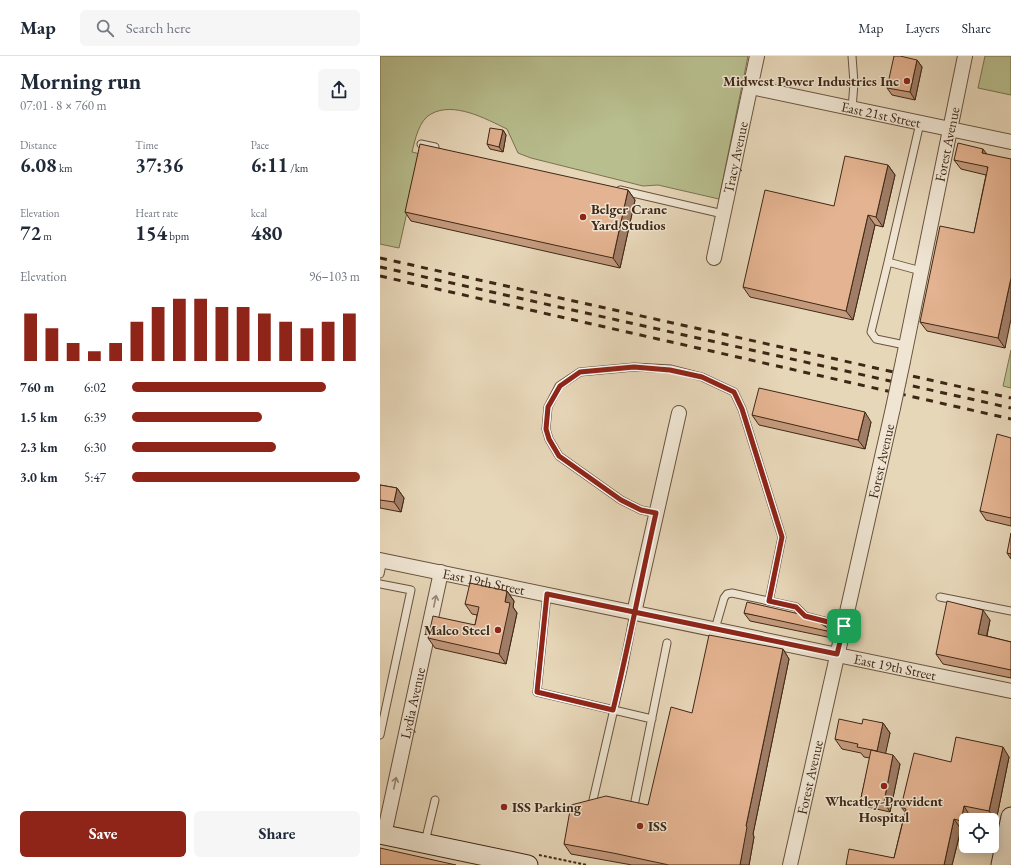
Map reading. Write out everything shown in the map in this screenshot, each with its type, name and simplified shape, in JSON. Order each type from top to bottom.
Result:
[{"type":"main road","points":[[1001,865],[1011,817]]},
{"type":"main road","points":[[382,834],[528,865]]},
{"type":"street","name":"Tracy Avenue","points":[[714,258],[757,56]]},
{"type":"street","name":"Forest Avenue","points":[[790,865],[893,408],[965,56]]},
{"type":"street","name":"East 21st Street","points":[[750,87],[1011,142]]},
{"type":"street","points":[[634,613],[679,413]]},
{"type":"street","name":"East 19th Street","points":[[381,560],[1011,691]]},
{"type":"street","name":"Lydia Avenue","points":[[382,834],[441,572]]},
{"type":"lane","points":[[852,56],[854,83],[852,109]]},
{"type":"lane","points":[[906,345],[876,339],[871,332],[920,123]]},
{"type":"lane","points":[[420,144],[444,149]]},
{"type":"lane","points":[[615,189],[723,214]]},
{"type":"lane","points":[[888,262],[921,271]]},
{"type":"lane","points":[[656,513],[641,510],[621,500],[559,456],[549,439],[546,429],[548,407],[560,386],[580,372],[634,367],[670,370],[702,377],[734,392],[742,409],[782,537],[769,601]]},
{"type":"lane","points":[[380,574],[381,560]]},
{"type":"lane","points":[[380,584],[411,590],[380,735]]},
{"type":"lane","points":[[715,629],[726,594],[732,592],[796,607],[805,616],[844,626]]},
{"type":"lane","points":[[547,594],[537,692],[652,719]]},
{"type":"lane","points":[[940,598],[1011,611]]},
{"type":"lane","points":[[593,800],[623,670],[634,613]]},
{"type":"lane","points":[[635,801],[667,644]]},
{"type":"lane","points":[[425,843],[435,800]]},
{"type":"green space","points":[[380,56],[748,56],[719,199],[658,185],[643,186],[531,158],[518,153],[507,129],[480,116],[460,110],[450,109],[431,114],[427,117],[423,121],[416,136],[412,152],[420,154],[399,248],[380,244]]},
{"type":"green space","points":[[985,56],[1011,56],[1011,95],[978,88]]},
{"type":"green space","points":[[1011,350],[1011,388],[1003,386]]},
{"type":"building","points":[[894,56],[917,60],[910,92],[887,88]]},
{"type":"building","points":[[490,128],[503,130],[499,147],[487,144]]},
{"type":"building","points":[[958,143],[983,149],[982,153],[1011,159],[1011,278],[998,338],[920,322],[940,226],[974,233],[988,167],[954,160]]},
{"type":"building","points":[[420,144],[628,190],[613,258],[405,212]]},
{"type":"building","points":[[845,156],[888,165],[876,217],[868,215],[846,311],[743,287],[765,190],[834,206]]},
{"type":"building","points":[[759,388],[865,412],[858,440],[752,415]]},
{"type":"building","points":[[997,434],[1011,438],[1011,518],[980,511]]},
{"type":"building","points":[[380,485],[397,488],[394,502],[380,500]]},
{"type":"building","points":[[1011,533],[1011,554],[1007,553]]},
{"type":"building","name":"Malco Steel","points":[[470,583],[507,591],[505,602],[510,603],[499,654],[428,638],[433,616],[475,625],[479,607],[465,604]]},
{"type":"building","points":[[947,601],[983,610],[978,634],[1011,642],[1011,670],[936,654]]},
{"type":"building","points":[[747,602],[808,616],[828,628],[827,631],[744,613]]},
{"type":"building","points":[[709,635],[783,649],[746,826],[740,865],[669,865],[564,844],[571,805],[606,796],[648,805],[671,707],[692,713]]},
{"type":"building","points":[[839,719],[862,724],[863,719],[883,723],[877,751],[857,747],[858,744],[835,739]]},
{"type":"building","points":[[956,737],[1003,747],[989,811],[964,806],[963,813],[959,813],[959,820],[954,819],[944,865],[846,865],[849,849],[894,858],[906,809],[901,807],[914,753],[951,762]]},
{"type":"building","points":[[871,750],[893,755],[884,802],[861,798]]},
{"type":"building","points":[[380,848],[456,865],[380,865]]},
{"type":"railway","points":[[380,258],[1011,398]]},
{"type":"railway","points":[[380,267],[1011,408]]},
{"type":"railway","points":[[380,276],[1011,419]]},
{"type":"place","name":"Midwest Power Industries Inc","points":[[907,81]]},
{"type":"place","name":"Belger Crane Yard Studios","points":[[583,217]]},
{"type":"place","name":"Malco Steel","points":[[498,630]]},
{"type":"place","name":"Wheatley-Provident Hospital","points":[[884,786]]},
{"type":"place","name":"ISS Parking","points":[[504,807]]},
{"type":"place","name":"ISS","points":[[640,826]]},
{"type":"route","points":[[844,626],[805,616],[796,607],[769,601],[782,537],[742,409],[734,392],[702,377],[670,370],[634,367],[580,372],[560,386],[548,407],[546,429],[549,439],[559,456],[621,500],[641,510],[656,513],[634,613],[631,623],[623,670],[613,710],[537,692],[547,594],[634,613],[837,654],[844,626]]}]
